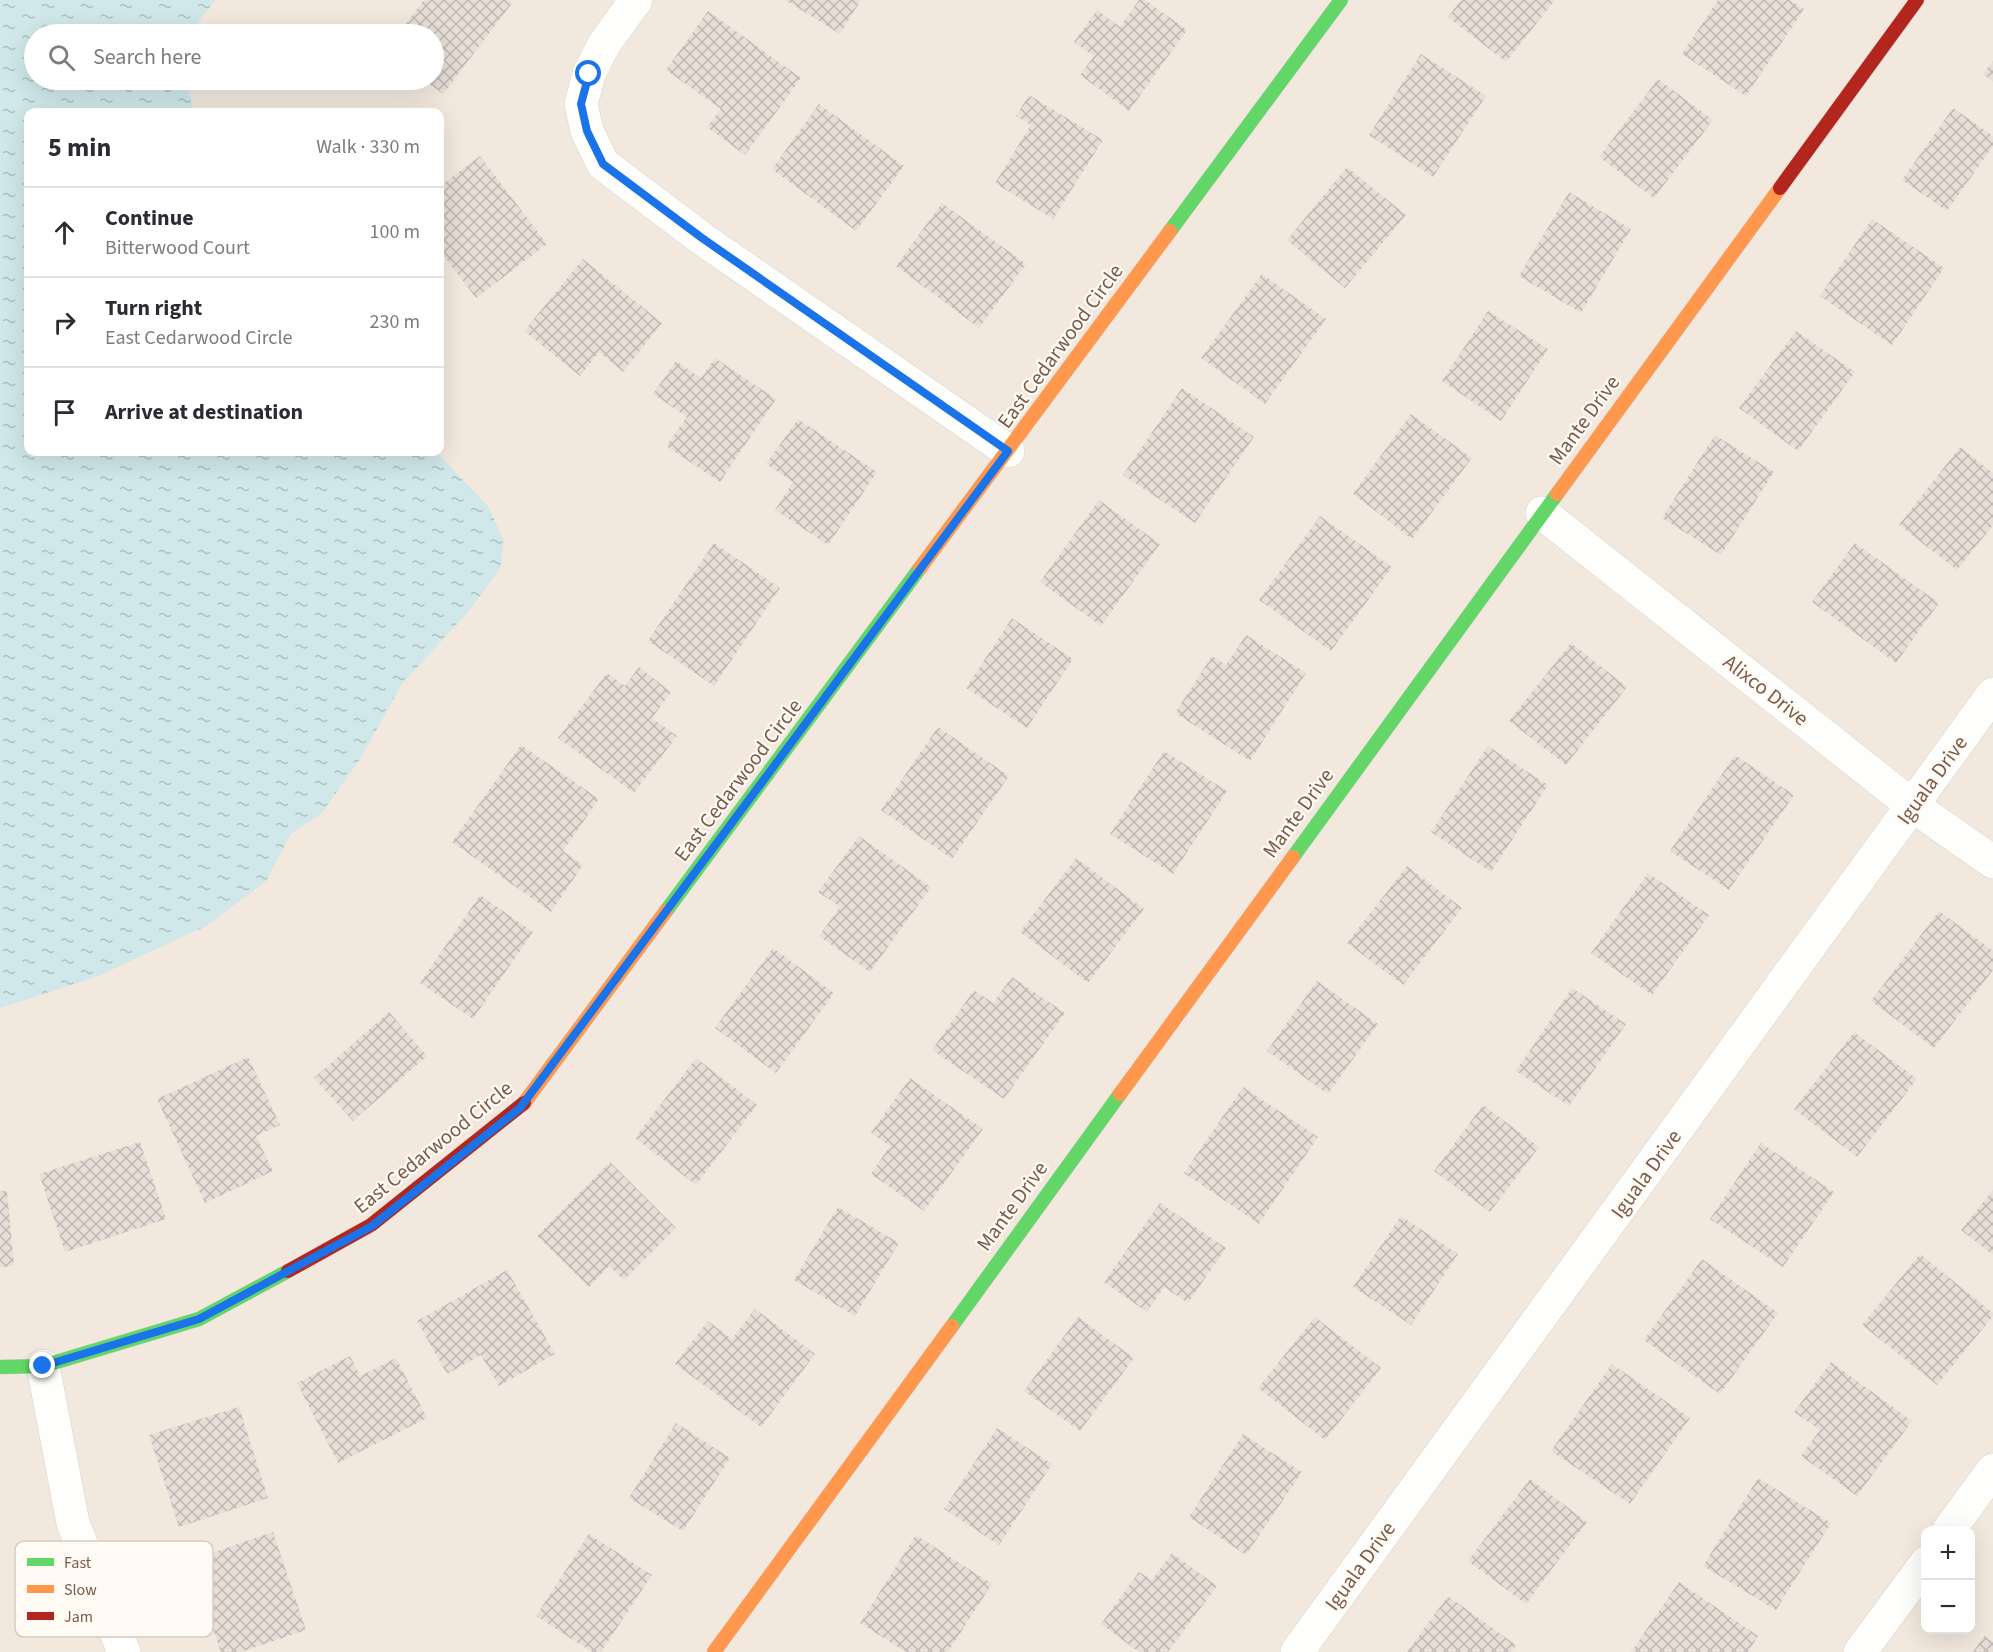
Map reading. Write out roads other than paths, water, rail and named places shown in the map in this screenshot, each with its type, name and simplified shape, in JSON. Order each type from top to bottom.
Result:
[{"type":"street","points":[[636,0],[604,44],[589,74],[581,104],[587,131],[603,164],[711,245],[1008,451]]},
{"type":"street","name":"East Cedarwood Circle","points":[[0,1367],[43,1366],[199,1319],[372,1226],[520,1108],[1341,0]]},
{"type":"street","name":"Mante Drive","points":[[714,1652],[1917,0]]},
{"type":"street","name":"Alixco Drive","points":[[1542,513],[1913,806],[1993,862]]},
{"type":"street","name":"Iguala Drive","points":[[1297,1652],[1993,694]]},
{"type":"street","points":[[43,1366],[73,1523],[80,1541]]},
{"type":"street","points":[[1952,1526],[1993,1470]]},
{"type":"street","points":[[1860,1652],[1921,1570]]},
{"type":"street","points":[[118,1637],[124,1652]]},
{"type":"water","points":[[0,0],[216,0],[200,19],[199,24],[24,24],[24,90],[190,90],[192,108],[24,108],[24,456],[440,456],[488,506],[504,541],[500,569],[468,612],[402,684],[360,759],[322,813],[291,834],[266,881],[206,926],[96,977],[0,1008]]}]
